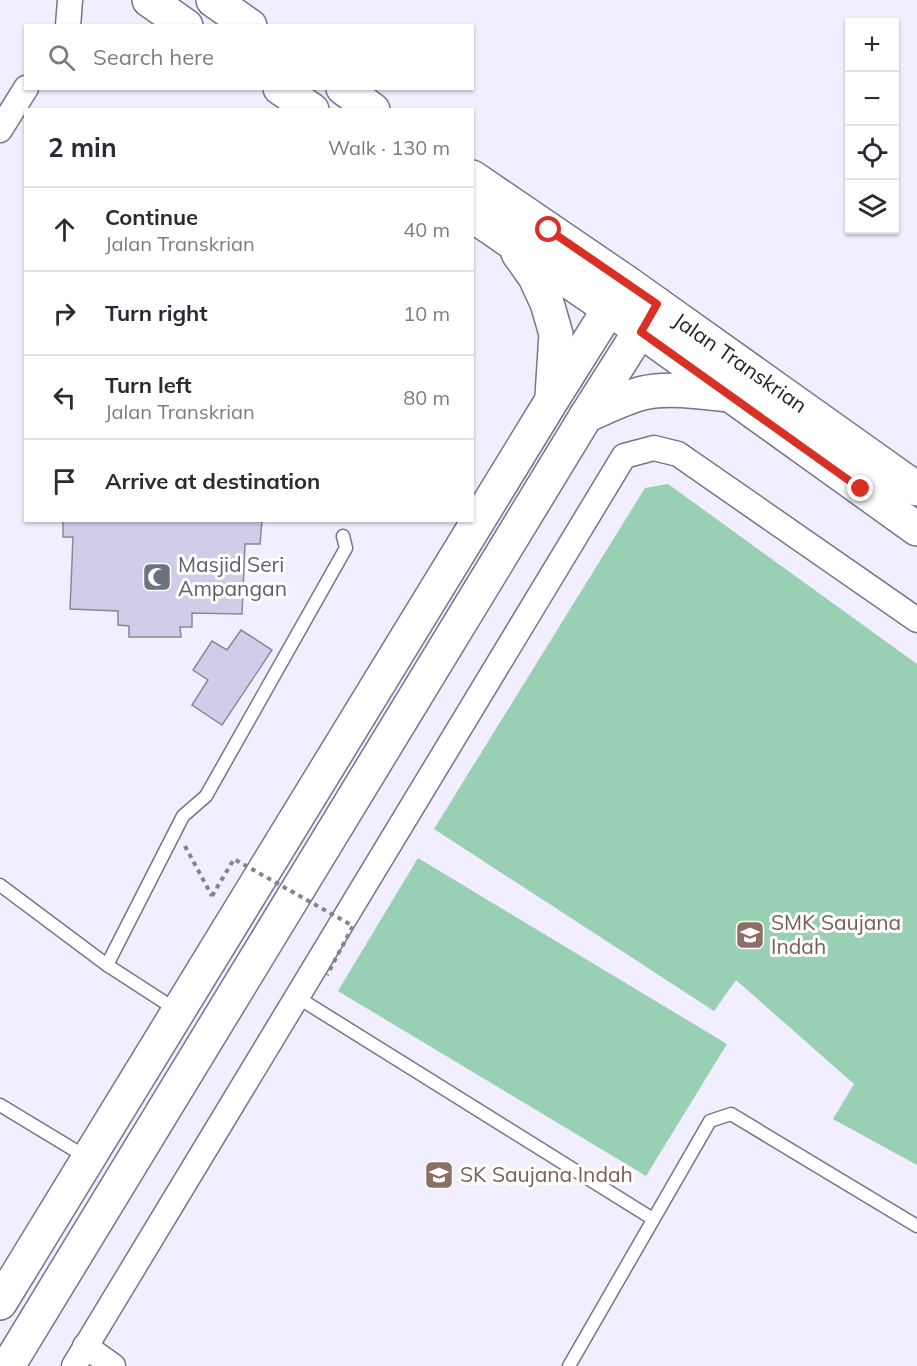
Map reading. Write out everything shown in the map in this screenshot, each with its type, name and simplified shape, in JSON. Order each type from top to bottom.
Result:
[{"type":"main road","points":[[150,0],[183,24]]},
{"type":"main road","points":[[213,0],[247,24]]},
{"type":"main road","points":[[283,90],[309,108]]},
{"type":"main road","points":[[345,90],[370,108]]},
{"type":"main road","name":"Jalan Transkrian","points":[[474,179],[617,296],[917,489]]},
{"type":"main road","name":"Jalan Transkrian","points":[[474,216],[509,239],[617,296]]},
{"type":"main road","points":[[509,239],[536,277],[556,334],[552,400]]},
{"type":"main road","points":[[0,1303],[617,296]]},
{"type":"main road","points":[[8,1366],[586,416],[649,318]]},
{"type":"main road","name":"Jalan Transkrian","points":[[649,318],[730,395],[917,529]]},
{"type":"main road","points":[[586,416],[644,393],[678,390],[730,395]]},
{"type":"street","points":[[68,24],[70,0]]},
{"type":"street","points":[[2,120],[24,90]]},
{"type":"street","points":[[113,1366],[79,1356],[624,456],[654,448],[678,454],[917,620]]},
{"type":"lane","points":[[107,965],[183,816],[206,796],[335,569],[346,548],[343,536]]},
{"type":"lane","points":[[0,885],[107,965],[179,1012]]},
{"type":"lane","points":[[297,997],[653,1219]]},
{"type":"lane","points":[[0,1105],[89,1159]]},
{"type":"lane","points":[[569,1366],[710,1121],[731,1114],[917,1226]]},
{"type":"path","points":[[176,830],[212,896],[234,859],[352,926],[327,975]]},
{"type":"green space","name":"SMK Saujana Indah","points":[[668,484],[917,664],[917,1165],[833,1119],[854,1084],[736,980],[714,1011],[434,829],[645,488]]},
{"type":"green space","points":[[418,858],[727,1044],[646,1176],[338,991]]},
{"type":"building","name":"Masjid Seri Ampangan","points":[[63,522],[262,522],[260,544],[245,544],[242,614],[192,613],[192,627],[180,627],[181,637],[129,637],[129,626],[118,625],[118,611],[70,609],[73,537],[63,537]]},
{"type":"building","points":[[241,630],[272,650],[222,725],[192,705],[208,680],[193,670],[212,641],[227,650]]},
{"type":"place","name":"Masjid Seri Ampangan","points":[[157,577]]},
{"type":"place","name":"SMK Saujana Indah","points":[[750,935]]},
{"type":"place","name":"SK Saujana Indah","points":[[439,1175]]},
{"type":"route","points":[[549,230],[657,304],[641,332],[861,489]]}]
